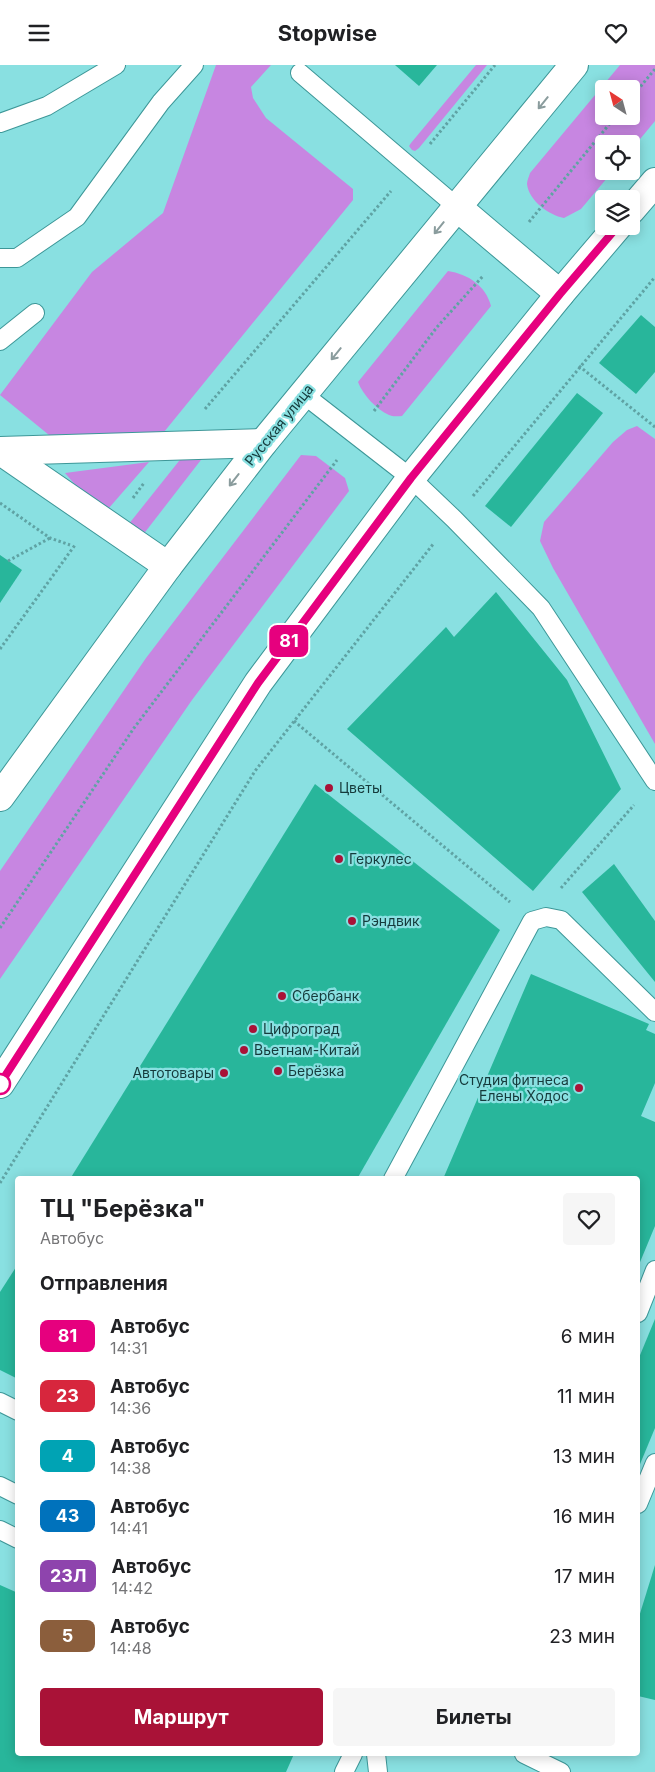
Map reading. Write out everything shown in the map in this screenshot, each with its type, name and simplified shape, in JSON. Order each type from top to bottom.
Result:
[{"type":"main road","name":"Русская улица","points":[[0,797],[168,566],[263,443],[574,65]]},
{"type":"main road","points":[[640,200],[655,182]]},
{"type":"main road","points":[[457,207],[560,294]]},
{"type":"main road","points":[[0,1084],[258,683],[411,478],[610,235]]},
{"type":"main road","points":[[1,452],[263,443]]},
{"type":"main road","points":[[1,452],[168,566]]},
{"type":"lane","points":[[0,123],[47,106],[116,65]]},
{"type":"lane","points":[[0,258],[17,258],[78,217],[161,102],[194,65]]},
{"type":"lane","points":[[300,73],[457,207]]},
{"type":"lane","points":[[0,341],[36,313]]},
{"type":"lane","points":[[303,394],[411,478],[541,608],[655,781]]},
{"type":"lane","points":[[395,1176],[532,921],[546,917],[561,920],[655,1012]]},
{"type":"lane","points":[[640,1308],[655,1270]]},
{"type":"lane","points":[[0,1402],[15,1410]]},
{"type":"lane","points":[[640,1499],[655,1463]]},
{"type":"lane","points":[[0,1486],[15,1494]]},
{"type":"lane","points":[[0,1530],[15,1538]]},
{"type":"lane","points":[[344,1772],[352,1756]]},
{"type":"lane","points":[[376,1756],[378,1772]]},
{"type":"lane","points":[[528,1756],[562,1772]]},
{"type":"path","points":[[0,649],[73,545],[110,527],[172,447],[411,167],[495,65]]},
{"type":"path","points":[[640,87],[655,69]]},
{"type":"path","points":[[0,928],[134,728],[437,327],[507,249],[609,125]]},
{"type":"path","points":[[0,1183],[255,771],[454,519],[579,366],[655,277]]},
{"type":"path","points":[[579,366],[655,427]]},
{"type":"path","points":[[0,503],[50,538],[73,545]]},
{"type":"path","points":[[8,561],[50,538]]},
{"type":"path","points":[[294,721],[532,921],[655,781]]},
{"type":"shaded area","points":[[216,65],[271,65],[251,87],[253,98],[266,118],[353,189],[353,200],[164,432],[49,435],[0,395],[92,272],[163,213]]},
{"type":"shaded area","points":[[476,65],[487,65],[419,148],[415,151],[412,150],[409,146],[411,143]]},
{"type":"shaded area","points":[[620,65],[655,65],[655,121],[640,139],[640,135],[595,135],[595,180],[605,180],[595,190],[581,209],[564,218],[552,214],[536,201],[527,183],[530,173],[595,95],[595,125],[640,125],[640,80],[608,80]]},
{"type":"shaded area","points":[[448,271],[462,275],[475,282],[489,299],[491,306],[402,416],[389,415],[371,401],[363,392],[358,382]]},
{"type":"shaded area","points":[[637,426],[655,439],[655,744],[553,568],[540,541],[544,522],[613,442],[627,430]]},
{"type":"shaded area","points":[[301,455],[316,456],[345,478],[349,491],[192,700],[0,979],[0,871],[146,658]]},
{"type":"shaded area","points":[[183,456],[204,456],[139,540],[124,530]]},
{"type":"shaded area","points":[[149,462],[102,516],[65,473]]},
{"type":"building","points":[[395,65],[437,65],[419,86]]},
{"type":"building","points":[[641,315],[655,327],[655,372],[636,394],[599,363]]},
{"type":"building","points":[[577,393],[603,413],[511,527],[485,506]]},
{"type":"building","points":[[0,555],[22,570],[0,603]]},
{"type":"building","points":[[496,592],[567,680],[621,789],[533,891],[347,729],[446,627],[454,637]]},
{"type":"building","name":"Берёзка","points":[[315,784],[500,930],[359,1176],[72,1176]]},
{"type":"building","points":[[614,864],[655,921],[655,982],[582,892]]},
{"type":"building","points":[[531,974],[649,1024],[646,1030],[655,1034],[655,1083],[641,1116],[655,1122],[655,1226],[640,1262],[640,1176],[444,1176]]},
{"type":"building","points":[[15,1269],[15,1378],[0,1370],[0,1292]]},
{"type":"building","points":[[655,1319],[655,1428],[640,1464],[640,1355]]},
{"type":"building","points":[[655,1565],[655,1700],[640,1696],[640,1614]]},
{"type":"building","points":[[0,1585],[15,1592],[15,1756],[293,1756],[286,1772],[0,1772]]},
{"type":"bus line","name":"81","points":[[0,1084],[258,683],[411,478],[610,235]]},
{"type":"place","name":"Цветы","points":[[329,788]]},
{"type":"place","name":"Геркулес","points":[[339,859]]},
{"type":"place","name":"Рэндвик","points":[[352,921]]},
{"type":"place","name":"Сбербанк","points":[[282,996]]},
{"type":"place","name":"Цифроград","points":[[253,1029]]},
{"type":"place","name":"Вьетнам-Китай","points":[[244,1050]]},
{"type":"place","name":"Берёзка","points":[[278,1071]]},
{"type":"place","name":"Автотовары","points":[[224,1073]]},
{"type":"place","name":"Студия фитнеса Елены Ходос","points":[[579,1088]]}]
